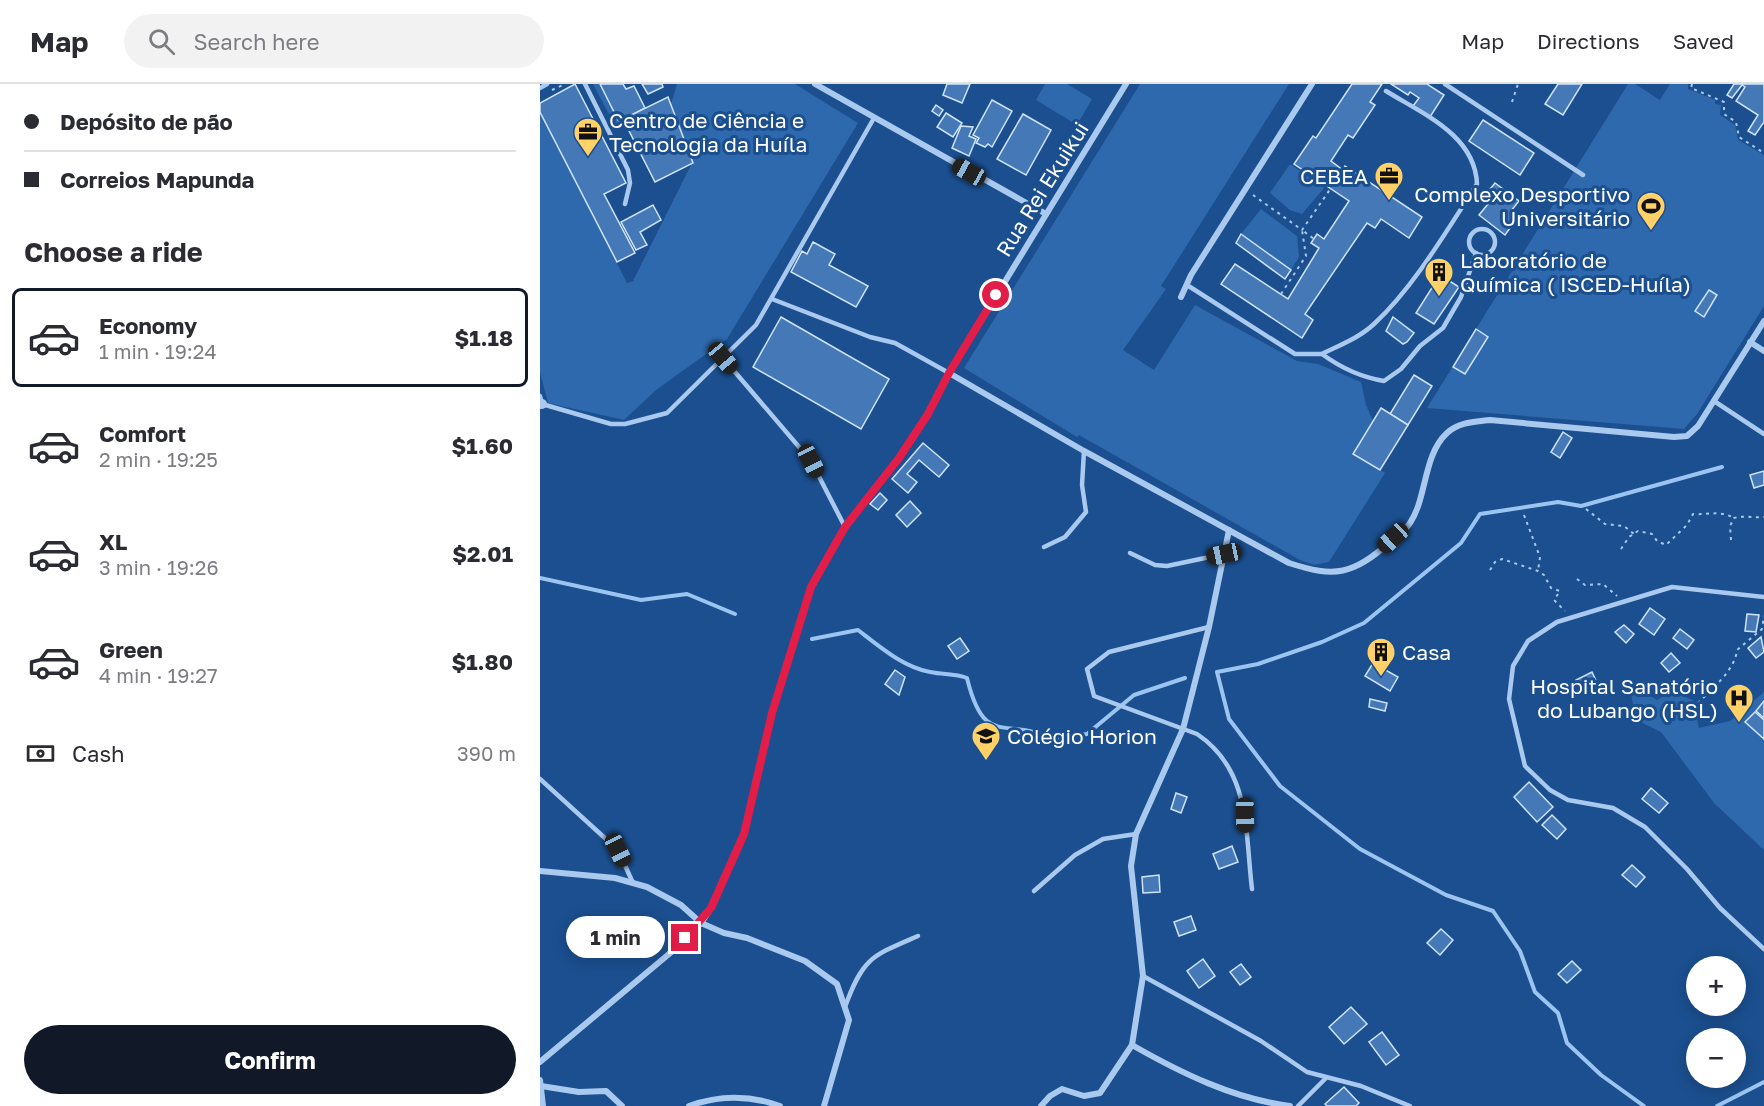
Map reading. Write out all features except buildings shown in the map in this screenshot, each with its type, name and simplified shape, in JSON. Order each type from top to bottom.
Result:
[{"type":"street","points":[[815,84],[1046,214]]},
{"type":"street","name":"Rua Rei Ekuikui","points":[[540,1062],[653,968],[701,923],[720,890],[744,834],[772,713],[811,587],[845,527],[922,423],[949,373],[1126,84]]},
{"type":"street","points":[[1181,297],[1186,285],[1312,84]]},
{"type":"street","points":[[949,373],[1083,451],[1289,563],[1319,573],[1342,573],[1377,554],[1410,523],[1436,448],[1447,433],[1465,423],[1490,420],[1674,437],[1687,436],[1698,426],[1764,321]]},
{"type":"street","points":[[1750,342],[1764,351]]},
{"type":"street","points":[[1041,1106],[1050,1096],[1062,1089],[1084,1096],[1100,1093],[1132,1045],[1143,976],[1131,866],[1136,834],[1183,729],[1209,627],[1229,530]]},
{"type":"street","points":[[540,872],[615,878],[647,887],[681,905],[701,923],[805,961],[837,984],[849,1020],[824,1106]]},
{"type":"street","points":[[1132,1045],[1170,1067],[1213,1086],[1272,1104],[1290,1106]]},
{"type":"street","points":[[543,1106],[540,1083],[570,1091],[606,1091],[622,1106]]},
{"type":"street","points":[[688,1106],[707,1099],[733,1097],[780,1106]]},
{"type":"lane","points":[[540,88],[547,84]]},
{"type":"lane","points":[[585,84],[628,170],[630,183],[625,204]]},
{"type":"lane","points":[[1445,84],[1583,175]]},
{"type":"lane","points":[[1186,285],[1295,354],[1322,354],[1352,340],[1373,325],[1399,298],[1476,184],[1476,168],[1467,148],[1451,133],[1386,91]]},
{"type":"lane","points":[[541,401],[611,424],[625,424],[667,413],[756,325],[874,118]]},
{"type":"lane","points":[[1478,230],[1490,232],[1495,240],[1494,248],[1488,254],[1476,253],[1471,247],[1472,235],[1478,230]]},
{"type":"lane","points":[[1322,354],[1336,364],[1364,377],[1384,381],[1401,369],[1420,346],[1443,328],[1461,297],[1476,253]]},
{"type":"lane","points":[[772,298],[870,337],[895,343],[949,373]]},
{"type":"lane","points":[[723,358],[811,461],[845,527]]},
{"type":"lane","points":[[1714,401],[1764,434]]},
{"type":"lane","points":[[1044,547],[1065,537],[1086,512],[1082,485],[1083,451]]},
{"type":"lane","points":[[1130,554],[1155,565],[1167,566],[1224,554]]},
{"type":"lane","points":[[1764,597],[1672,587],[1557,622],[1528,641],[1513,666],[1509,699],[1525,766],[1550,790],[1568,800],[1613,808],[1645,827],[1687,869],[1720,908],[1764,949]]},
{"type":"lane","points":[[1209,627],[1109,652],[1087,669],[1094,696],[1183,729],[1211,743],[1241,791],[1252,889]]},
{"type":"lane","points":[[540,779],[618,850],[633,883]]},
{"type":"lane","points":[[1034,891],[1075,855],[1103,839],[1136,834]]},
{"type":"lane","points":[[845,1007],[856,976],[875,955],[918,936]]},
{"type":"lane","points":[[1143,976],[1261,1041],[1306,1072],[1361,1086],[1410,1106]]},
{"type":"lane","points":[[1298,1106],[1326,1078]]},
{"type":"path","points":[[1512,102],[1518,84]]},
{"type":"path","points":[[1692,84],[1691,88],[1724,102],[1724,114],[1737,122],[1739,137],[1764,153]]},
{"type":"path","points":[[563,85],[566,90]]},
{"type":"path","points":[[1281,294],[1306,256],[1302,230],[1331,189]]},
{"type":"path","points":[[1245,190],[1314,238]]},
{"type":"path","points":[[1586,509],[1605,524],[1624,526],[1634,534]]},
{"type":"path","points":[[1621,549],[1638,531],[1652,534],[1657,541],[1666,545],[1687,525],[1694,514],[1707,515],[1715,512],[1734,518],[1746,515],[1753,518],[1764,517]]},
{"type":"path","points":[[1524,515],[1540,557],[1538,571]]},
{"type":"path","points":[[1731,540],[1730,526],[1734,518]]},
{"type":"path","points":[[1490,570],[1495,562],[1502,559],[1538,571],[1544,575],[1551,588],[1560,591],[1554,600],[1570,618]]},
{"type":"path","points":[[1577,579],[1585,585],[1603,584],[1609,587],[1619,599]]},
{"type":"path","points":[[1698,703],[1736,661],[1737,650],[1762,629],[1764,616]]},
{"type":"shaded area","points":[[593,84],[600,84],[619,122],[614,124]]},
{"type":"shaded area","points":[[677,84],[795,84],[858,123],[727,339],[656,390],[624,420],[548,403],[540,372],[540,112],[627,283],[633,281],[692,163],[671,104]]},
{"type":"shaded area","points":[[1045,84],[1067,84],[1092,99],[1077,125],[1036,100]]},
{"type":"shaded area","points":[[1140,84],[1289,84],[1161,286],[1166,289],[1123,350],[1154,370],[1195,305],[1297,361],[1318,364],[1361,382],[1366,405],[1373,421],[1353,454],[1385,473],[1329,562],[1314,565],[1300,560],[1079,435],[1077,437],[964,368]]},
{"type":"shaded area","name":"Complexo Desportivo Universitário","points":[[1628,84],[1635,84],[1660,100],[1670,84],[1688,84],[1688,89],[1715,100],[1715,104],[1721,105],[1720,115],[1735,125],[1738,140],[1764,155],[1764,306],[1697,414],[1684,429],[1427,408]]},
{"type":"shaded area","points":[[1290,164],[1324,188],[1302,214],[1290,210],[1270,193]]},
{"type":"shaded area","points":[[1261,209],[1297,236],[1299,257],[1291,270],[1241,234]]},
{"type":"shaded area","points":[[1629,683],[1657,700],[1671,692],[1693,700],[1699,728],[1730,721],[1764,692],[1764,850],[1714,803],[1661,732],[1636,720]]},
{"type":"waterway","points":[[1644,1106],[1601,1075],[1567,1043],[1558,1013],[1535,992],[1520,951],[1493,911],[1446,895],[1360,849],[1280,786],[1229,719],[1217,672],[1258,664],[1322,642],[1364,623],[1461,543],[1480,514],[1558,502],[1581,506],[1722,467]]},
{"type":"waterway","points":[[540,578],[641,600],[687,594],[735,614]]},
{"type":"waterway","points":[[812,639],[858,630],[892,656],[910,666],[967,678],[974,701],[990,723],[1036,733],[1052,740],[1087,734],[1134,695],[1185,678]]},
{"type":"waterway","points":[[1717,1106],[1764,1082]]},
{"type":"place","name":"Centro de Ciência e Tecnologia da Huíla","points":[[588,158]]},
{"type":"place","name":"CEBEA","points":[[1389,202]]},
{"type":"place","name":"Complexo Desportivo Universitário","points":[[1651,232]]},
{"type":"place","name":"Laboratório de Química ( ISCED-Huíla)","points":[[1439,298]]},
{"type":"place","name":"Casa","points":[[1381,678]]},
{"type":"place","name":"Hospital Sanatório do Lubango (HSL)","points":[[1739,724]]},
{"type":"place","name":"Colégio Horion","points":[[986,762]]},
{"type":"route","points":[[685,938],[701,923],[711,908],[744,834],[772,713],[787,658],[811,587],[845,527],[899,458],[928,414],[949,373],[996,295]]}]
